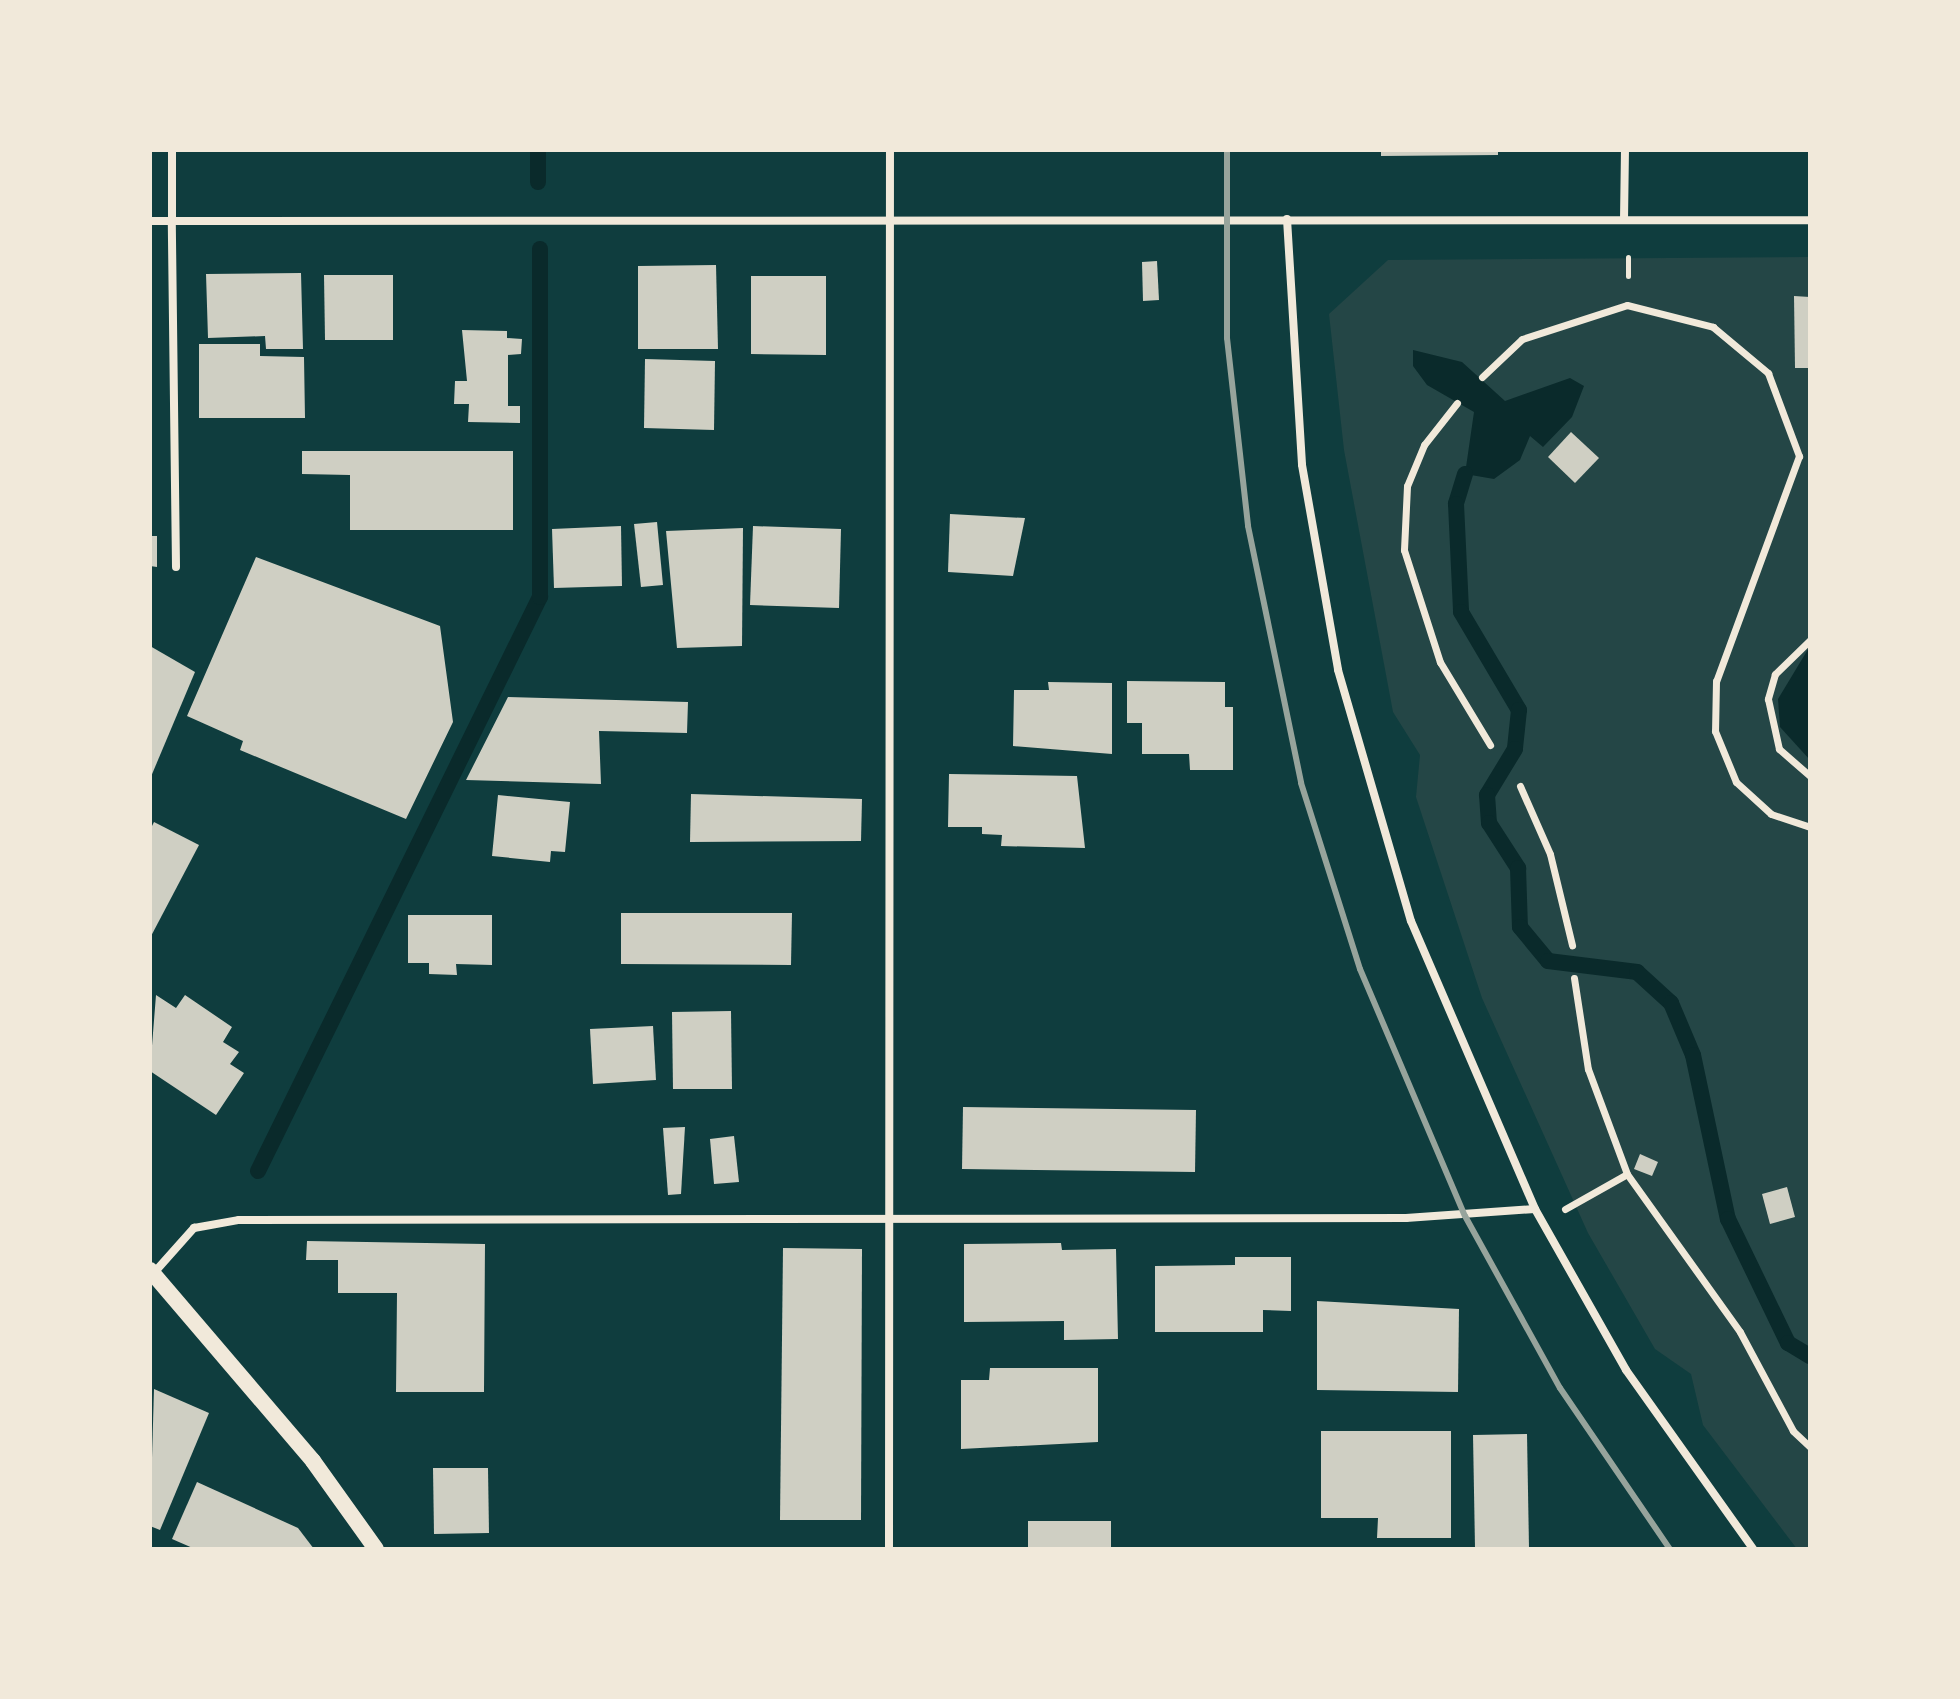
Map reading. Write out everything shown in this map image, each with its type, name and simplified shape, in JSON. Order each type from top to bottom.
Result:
[{"type":"main road","points":[[152,1272],[313,1461],[376,1549]]},
{"type":"street","points":[[172,150],[176,567]]},
{"type":"street","points":[[889,1549],[890,150]]},
{"type":"street","points":[[1624,220],[1625,150]]},
{"type":"street","points":[[150,221],[889,217],[1810,220]]},
{"type":"street","points":[[1287,219],[1302,465],[1338,670],[1411,921],[1535,1209],[1626,1370],[1753,1549]]},
{"type":"street","points":[[1482,377],[1522,339],[1627,305],[1713,327],[1768,373],[1799,456],[1716,681],[1715,731],[1736,782],[1771,814],[1810,827]]},
{"type":"street","points":[[1457,403],[1424,445],[1407,486],[1404,550],[1440,662],[1490,745]]},
{"type":"street","points":[[1799,456],[1810,456]]},
{"type":"street","points":[[1810,640],[1775,674],[1768,699],[1779,749],[1810,776]]},
{"type":"street","points":[[1520,786],[1550,854],[1572,945]]},
{"type":"street","points":[[1574,978],[1588,1069],[1627,1174],[1740,1332],[1793,1431],[1810,1447]]},
{"type":"street","points":[[1565,1209],[1627,1174]]},
{"type":"street","points":[[152,1272],[194,1228],[239,1220],[1406,1218],[1535,1209]]},
{"type":"shaded area","points":[[1810,257],[1810,1549],[1797,1549],[1703,1425],[1691,1374],[1655,1349],[1588,1233],[1482,998],[1416,797],[1420,755],[1393,712],[1344,450],[1329,314],[1388,260]]},
{"type":"shaded area","points":[[1413,350],[1462,362],[1505,401],[1570,378],[1584,386],[1572,417],[1543,447],[1530,436],[1520,460],[1494,479],[1465,474],[1474,412],[1427,385],[1413,366]]},
{"type":"shaded area","points":[[1810,646],[1810,760],[1780,727],[1778,699]]},
{"type":"building","points":[[1381,150],[1498,150],[1498,155],[1381,156]]},
{"type":"building","points":[[1157,261],[1159,300],[1143,301],[1142,262]]},
{"type":"building","points":[[716,265],[718,349],[638,349],[638,266]]},
{"type":"building","points":[[301,273],[303,349],[266,349],[265,336],[208,338],[206,274]]},
{"type":"building","points":[[324,275],[393,275],[393,340],[325,340]]},
{"type":"building","points":[[751,276],[826,276],[826,355],[751,354]]},
{"type":"building","points":[[1794,296],[1810,297],[1810,368],[1795,368]]},
{"type":"building","points":[[462,330],[507,331],[507,338],[522,339],[521,354],[508,355],[508,406],[520,406],[520,423],[468,422],[469,404],[454,404],[455,381],[467,381]]},
{"type":"building","points":[[199,344],[260,344],[260,356],[304,357],[305,418],[199,418]]},
{"type":"building","points":[[645,359],[715,361],[714,430],[644,428]]},
{"type":"building","points":[[1571,432],[1599,458],[1575,483],[1548,457]]},
{"type":"building","points":[[302,451],[513,451],[513,530],[350,530],[350,475],[302,474]]},
{"type":"building","points":[[950,514],[1025,518],[1013,576],[948,572]]},
{"type":"building","points":[[657,522],[663,585],[641,587],[634,524]]},
{"type":"building","points":[[621,526],[622,586],[554,588],[552,529]]},
{"type":"building","points":[[753,526],[841,529],[839,608],[750,605]]},
{"type":"building","points":[[743,528],[742,646],[677,648],[666,531]]},
{"type":"building","points":[[150,536],[157,536],[157,567],[150,566]]},
{"type":"building","points":[[256,557],[440,626],[453,722],[406,819],[240,750],[243,741],[187,716]]},
{"type":"building","points":[[150,646],[195,672],[150,779]]},
{"type":"building","points":[[1127,681],[1225,682],[1225,707],[1233,707],[1233,770],[1190,770],[1189,754],[1142,754],[1142,723],[1127,723]]},
{"type":"building","points":[[1048,682],[1112,683],[1112,754],[1013,746],[1014,690],[1049,690]]},
{"type":"building","points":[[508,697],[688,702],[687,733],[599,731],[601,784],[466,780]]},
{"type":"building","points":[[949,774],[1077,776],[1085,848],[1001,846],[1002,835],[982,834],[982,827],[948,827]]},
{"type":"building","points":[[691,794],[862,799],[861,841],[690,842]]},
{"type":"building","points":[[498,795],[570,802],[565,852],[551,851],[550,862],[492,856]]},
{"type":"building","points":[[154,822],[199,845],[150,938],[150,830]]},
{"type":"building","points":[[621,913],[792,913],[791,965],[621,964]]},
{"type":"building","points":[[408,915],[492,915],[492,965],[456,964],[457,975],[429,974],[429,963],[408,963]]},
{"type":"building","points":[[156,995],[176,1008],[185,995],[232,1027],[223,1042],[239,1052],[230,1064],[244,1073],[216,1115],[150,1071]]},
{"type":"building","points":[[731,1011],[732,1089],[673,1089],[672,1012]]},
{"type":"building","points":[[653,1026],[656,1080],[593,1084],[590,1029]]},
{"type":"building","points":[[963,1107],[1196,1110],[1195,1172],[962,1169]]},
{"type":"building","points":[[685,1127],[681,1194],[668,1195],[663,1128]]},
{"type":"building","points":[[734,1136],[739,1182],[714,1184],[710,1139]]},
{"type":"building","points":[[1640,1154],[1658,1162],[1652,1176],[1634,1169]]},
{"type":"building","points":[[1787,1187],[1795,1217],[1770,1224],[1762,1194]]},
{"type":"building","points":[[307,1241],[485,1244],[484,1392],[396,1392],[397,1293],[338,1293],[338,1260],[306,1260]]},
{"type":"building","points":[[1061,1243],[1062,1250],[1116,1249],[1118,1339],[1064,1340],[1064,1321],[964,1322],[964,1244]]},
{"type":"building","points":[[783,1248],[862,1249],[861,1520],[780,1520]]},
{"type":"building","points":[[1235,1257],[1291,1257],[1291,1311],[1263,1310],[1263,1332],[1155,1332],[1155,1266],[1235,1265]]},
{"type":"building","points":[[1317,1301],[1459,1309],[1458,1392],[1317,1390]]},
{"type":"building","points":[[990,1368],[1098,1368],[1098,1442],[961,1449],[961,1380],[989,1380]]},
{"type":"building","points":[[154,1389],[209,1413],[160,1530],[150,1526]]},
{"type":"building","points":[[1321,1431],[1451,1431],[1451,1538],[1377,1538],[1378,1518],[1321,1518]]},
{"type":"building","points":[[1527,1434],[1529,1548],[1475,1548],[1473,1435]]},
{"type":"building","points":[[433,1468],[488,1468],[489,1533],[434,1534]]},
{"type":"building","points":[[197,1482],[298,1528],[314,1549],[195,1549],[172,1539]]},
{"type":"building","points":[[1028,1521],[1111,1521],[1111,1549],[1028,1549]]},
{"type":"waterway","points":[[538,150],[538,182]]},
{"type":"waterway","points":[[258,1171],[540,597],[540,249]]},
{"type":"waterway","points":[[1465,474],[1456,504],[1461,612],[1519,710],[1515,749],[1487,795],[1489,823],[1518,868],[1520,927],[1548,961],[1637,972],[1671,1003],[1693,1055],[1728,1219],[1788,1343],[1810,1356]]},
{"type":"railway","points":[[1227,150],[1227,338],[1248,526],[1301,783],[1360,969],[1465,1216],[1560,1388],[1670,1549]]}]
